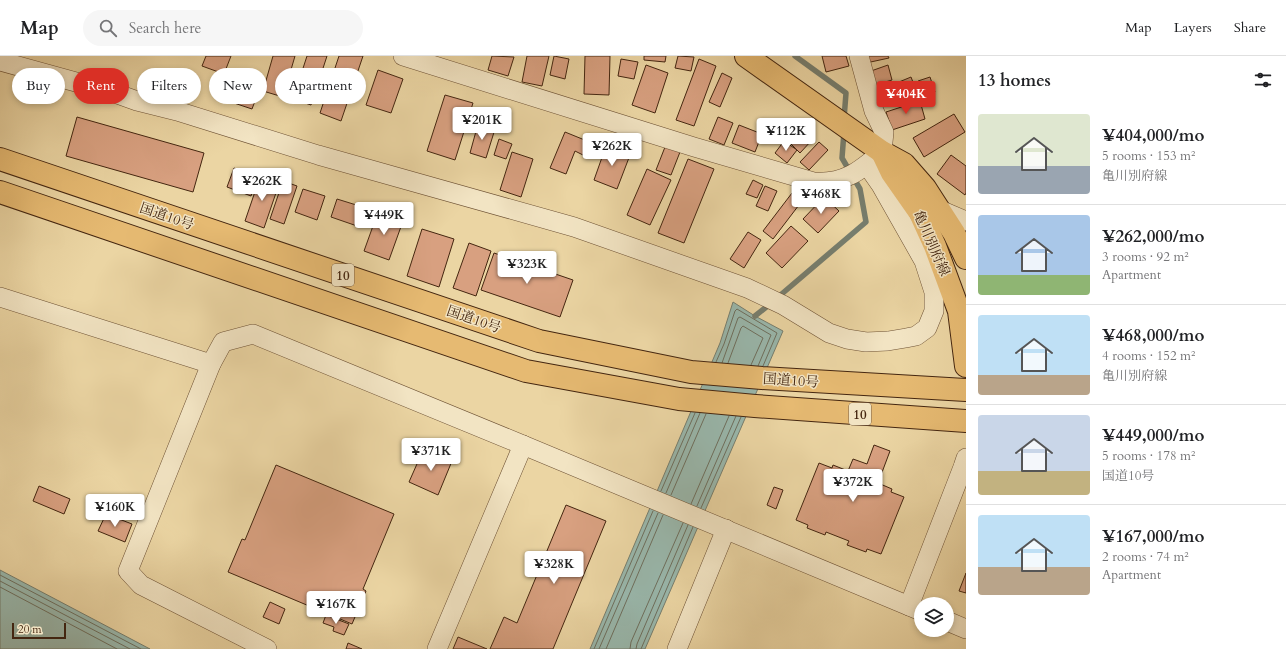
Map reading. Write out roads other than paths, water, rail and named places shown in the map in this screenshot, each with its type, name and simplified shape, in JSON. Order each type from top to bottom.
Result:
[{"type":"main road","name":"亀川別府線","points":[[746,56],[829,116],[862,137],[870,162],[892,172],[920,213],[947,277],[959,311],[966,366]]},
{"type":"main road","name":"国道10号","points":[[0,159],[539,341],[691,372],[762,378],[966,390]]},
{"type":"main road","name":"亀川別府線","points":[[870,162],[904,164],[925,188],[954,233],[966,258]]},
{"type":"main road","name":"国道10号","points":[[0,192],[526,370],[679,399],[966,421]]},
{"type":"street","points":[[403,56],[694,146],[814,182],[825,183],[837,181],[870,162],[884,132],[874,111],[859,56]]},
{"type":"street","points":[[0,61],[112,92],[137,101],[177,110],[318,154],[574,227],[747,288],[783,305],[829,333],[847,339],[866,342],[888,341],[916,336],[927,328],[934,311],[934,292],[924,261],[870,162]]},
{"type":"street","points":[[914,203],[937,208],[966,221]]},
{"type":"street","points":[[947,277],[966,261]]},
{"type":"street","points":[[0,297],[211,364]]},
{"type":"street","points":[[268,649],[141,585],[128,570],[211,364],[223,342],[252,334],[640,493],[914,608]]},
{"type":"street","points":[[437,649],[523,445]]},
{"type":"street","points":[[919,597],[966,458]]},
{"type":"street","points":[[677,649],[722,528]]},
{"type":"street","points":[[954,624],[966,629]]},
{"type":"water","points":[[733,302],[783,331],[645,649],[590,649],[720,343]]},
{"type":"water","points":[[0,570],[150,649],[0,649]]},
{"type":"waterway","points":[[795,56],[846,93],[844,119]]},
{"type":"waterway","points":[[777,298],[866,222],[860,189],[842,158],[844,132]]},
{"type":"waterway","points":[[755,316],[770,304]]}]
